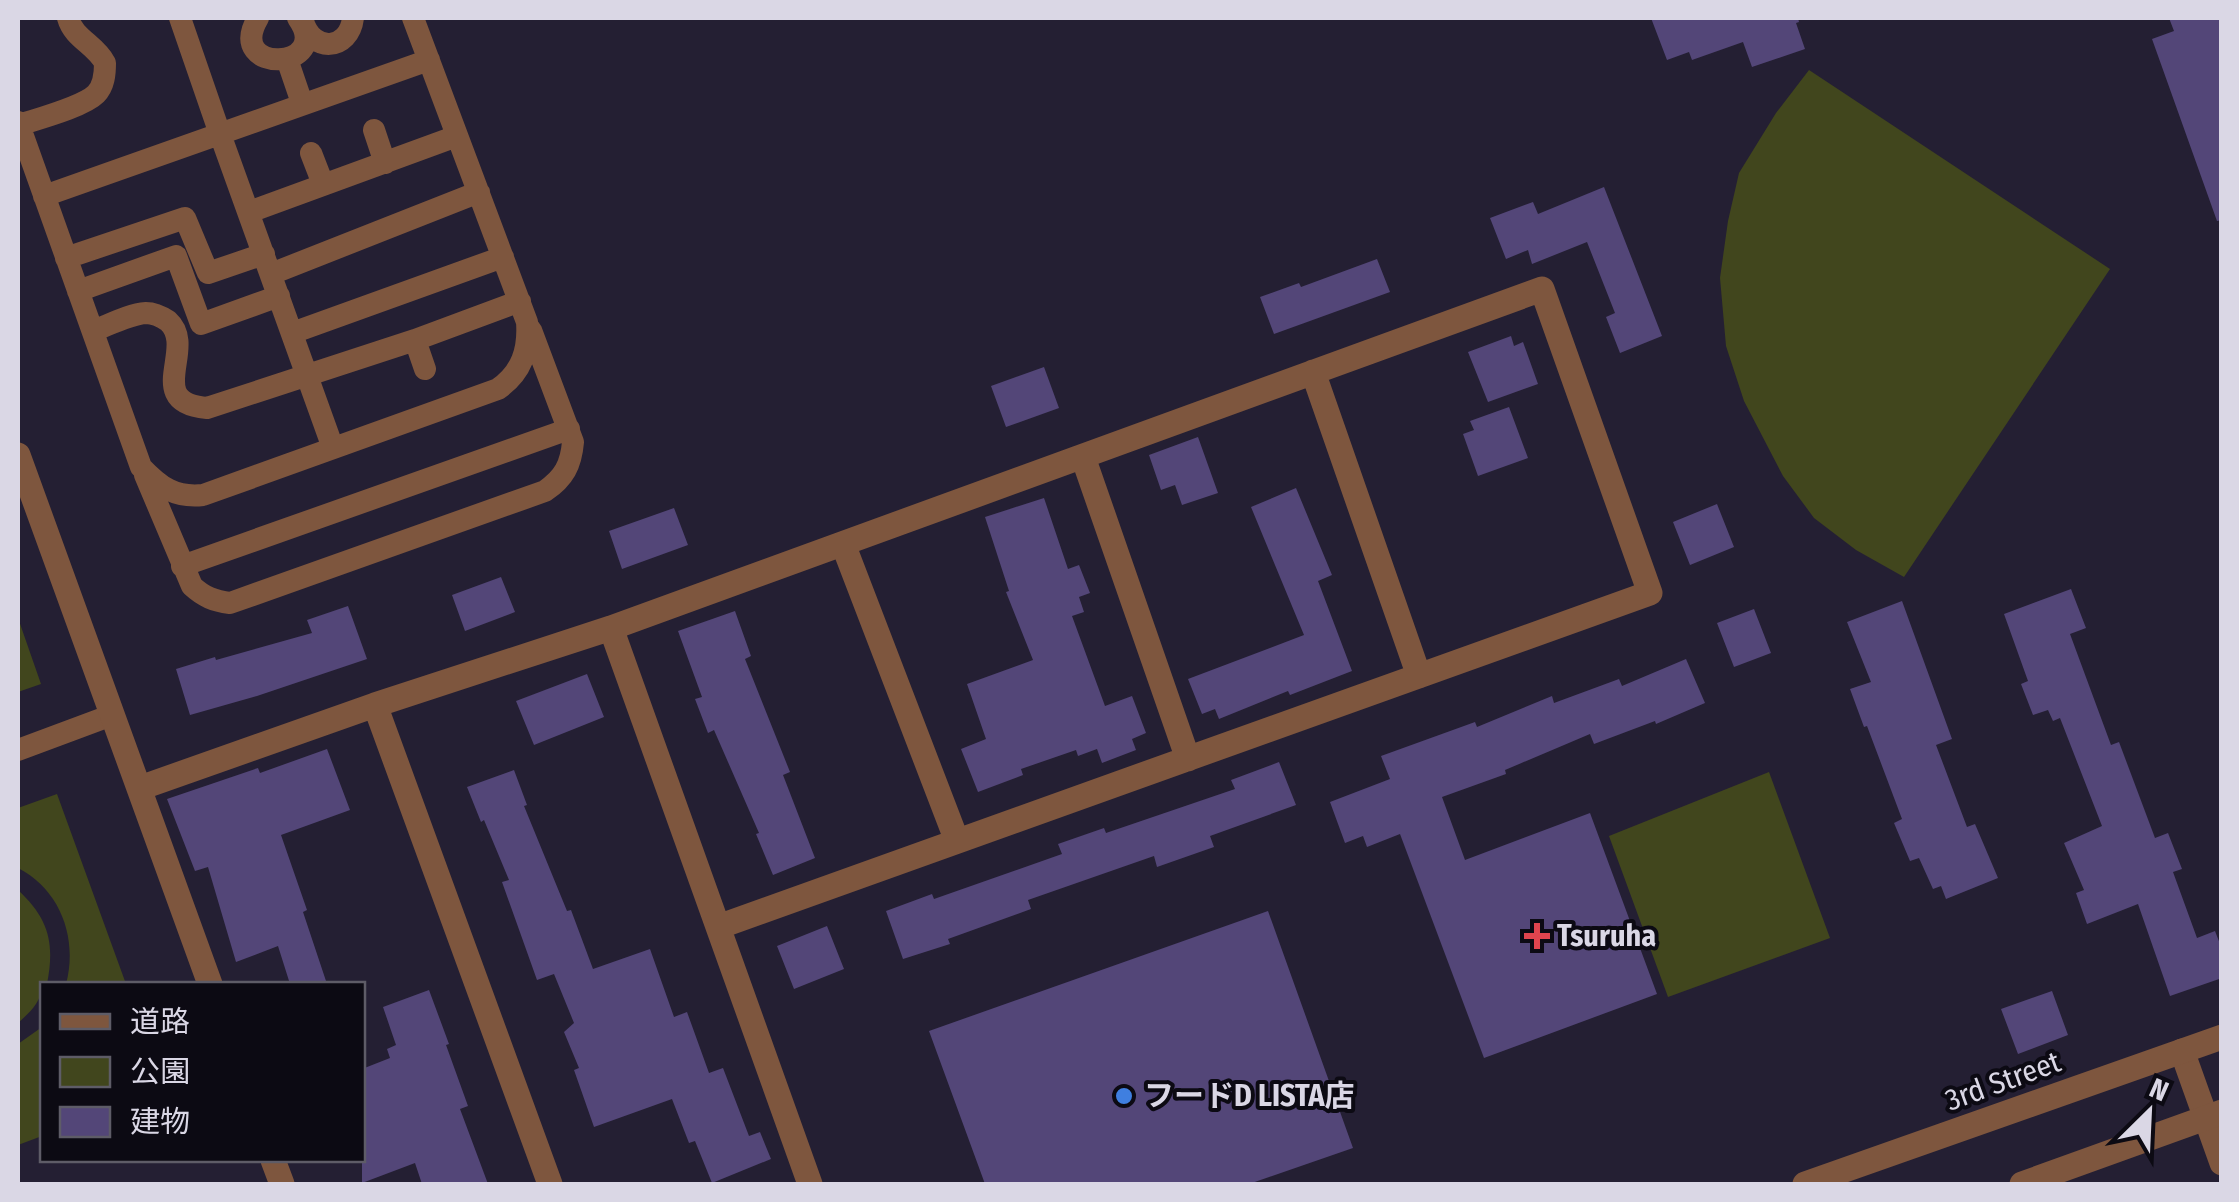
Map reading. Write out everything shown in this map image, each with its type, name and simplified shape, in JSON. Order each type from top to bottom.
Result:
[{"type":"street","points":[[140,788],[375,705],[612,628],[1542,289],[1650,593],[718,927]]},
{"type":"street","points":[[1314,372],[1419,676]]},
{"type":"street","points":[[18,455],[209,982]]},
{"type":"street","points":[[1083,456],[1188,759]]},
{"type":"street","points":[[843,544],[957,841]]},
{"type":"street","points":[[612,628],[810,1184]]},
{"type":"street","points":[[375,705],[550,1184]]},
{"type":"street","name":"3rd Street","points":[[1805,1184],[2222,1037]]},
{"type":"street","points":[[2182,1051],[2214,1115],[2222,1163]]},
{"type":"street","points":[[2022,1184],[2214,1115]]},
{"type":"lane","points":[[68,18],[76,36],[93,47],[105,63],[102,86],[86,101],[18,124],[141,467],[182,566],[201,595],[230,604],[545,491],[566,471],[572,456],[569,428],[413,18]]},
{"type":"lane","points":[[180,18],[332,448]]},
{"type":"lane","points":[[258,18],[251,34],[256,50],[270,60],[288,59],[301,48],[301,19]]},
{"type":"lane","points":[[301,19],[305,30],[318,42],[334,43],[348,34],[354,18]]},
{"type":"lane","points":[[288,59],[302,104]]},
{"type":"lane","points":[[44,196],[428,60]]},
{"type":"lane","points":[[374,130],[385,163]]},
{"type":"lane","points":[[249,212],[457,136]]},
{"type":"lane","points":[[312,153],[323,184]]},
{"type":"lane","points":[[78,291],[176,256],[201,324],[272,274],[479,192]]},
{"type":"lane","points":[[66,258],[185,218],[208,273],[272,274]]},
{"type":"lane","points":[[292,334],[503,257]]},
{"type":"lane","points":[[93,331],[148,313],[166,319],[179,339],[173,367],[174,386],[187,403],[207,408],[522,308]]},
{"type":"lane","points":[[141,467],[160,486],[178,494],[203,494],[498,389],[515,375],[526,352],[528,339],[522,308]]},
{"type":"lane","points":[[415,340],[424,369]]},
{"type":"lane","points":[[182,566],[569,428]]},
{"type":"lane","points":[[18,750],[112,714]]},
{"type":"green space","points":[[1809,70],[2110,269],[1904,577],[1856,550],[1814,518],[1783,476],[1744,401],[1726,346],[1720,278],[1739,173],[1776,113]]},
{"type":"green space","points":[[18,618],[41,684],[18,692]]},
{"type":"green space","points":[[1769,772],[1830,938],[1668,997],[1609,836]]},
{"type":"green space","points":[[57,794],[125,982],[66,982],[70,950],[63,917],[45,889],[18,868],[18,808]]},
{"type":"green space","points":[[18,890],[43,922],[50,956],[47,982],[40,982],[38,1001],[18,1023]]},
{"type":"green space","points":[[40,1028],[40,1137],[18,1145],[18,1044]]},
{"type":"building","points":[[1651,18],[1798,18],[1796,23],[1805,49],[1752,67],[1743,42],[1692,60],[1689,52],[1667,60]]},
{"type":"building","points":[[2169,18],[2222,18],[2222,220],[2217,221],[2152,39],[2174,31]]},
{"type":"building","points":[[1604,187],[1662,336],[1620,353],[1606,317],[1615,313],[1587,242],[1532,264],[1528,250],[1506,259],[1490,218],[1533,202],[1538,214]]},
{"type":"building","points":[[1377,259],[1390,292],[1274,334],[1260,297],[1299,283],[1301,287]]},
{"type":"building","points":[[1511,336],[1514,346],[1523,342],[1538,384],[1488,402],[1468,352]]},
{"type":"building","points":[[1044,367],[1059,408],[1006,427],[991,386]]},
{"type":"building","points":[[1509,407],[1528,458],[1478,476],[1463,434],[1474,430],[1470,421]]},
{"type":"building","points":[[1198,437],[1218,493],[1182,505],[1175,485],[1161,490],[1149,455]]},
{"type":"building","points":[[1296,488],[1332,575],[1318,581],[1352,671],[1219,719],[1215,709],[1202,714],[1188,679],[1304,635],[1251,507]]},
{"type":"building","points":[[1044,498],[1068,569],[1079,565],[1090,593],[1079,597],[1084,612],[1072,616],[1105,706],[1132,696],[1146,733],[1132,739],[1136,750],[1102,763],[1097,749],[1078,756],[1076,750],[1021,769],[1023,775],[978,792],[961,749],[986,739],[967,684],[1033,660],[1006,592],[1009,591],[985,517]]},
{"type":"building","points":[[1717,504],[1734,547],[1690,565],[1673,522]]},
{"type":"building","points":[[674,508],[688,545],[622,569],[609,531]]},
{"type":"building","points":[[501,577],[515,612],[465,631],[452,595]]},
{"type":"building","points":[[2071,589],[2086,628],[2070,634],[2111,745],[2119,742],[2155,838],[2168,833],[2182,869],[2173,872],[2197,938],[2215,931],[2222,949],[2222,978],[2170,996],[2138,904],[2087,924],[2076,893],[2084,890],[2064,843],[2102,826],[2060,718],[2053,721],[2048,710],[2033,715],[2021,684],[2028,681],[2004,614]]},
{"type":"building","points":[[1902,601],[1952,739],[1936,745],[1967,827],[1975,824],[1998,878],[1946,899],[1941,886],[1933,889],[1919,858],[1910,861],[1894,823],[1902,819],[1850,689],[1871,682],[1847,622]]},
{"type":"building","points":[[348,606],[367,659],[190,715],[176,669],[312,633],[307,620]]},
{"type":"building","points":[[1754,609],[1771,653],[1734,667],[1717,623]]},
{"type":"building","points":[[735,611],[751,656],[745,659],[790,772],[783,775],[815,858],[773,875],[714,730],[708,733],[695,699],[702,697],[678,631]]},
{"type":"building","name":"Tsuruha","points":[[1686,659],[1705,703],[1594,744],[1590,734],[1505,770],[1506,774],[1442,797],[1465,860],[1590,813],[1657,994],[1484,1058],[1400,834],[1367,847],[1363,836],[1345,843],[1330,802],[1390,779],[1381,756],[1475,722],[1477,727],[1552,696],[1554,703],[1619,679],[1622,686]]},
{"type":"building","points":[[587,674],[604,717],[534,745],[516,701]]},
{"type":"building","points":[[327,749],[350,810],[281,835],[326,982],[289,982],[278,946],[236,962],[208,867],[195,871],[167,799],[258,768],[260,773]]},
{"type":"building","points":[[1279,762],[1296,805],[1210,836],[1214,847],[1157,867],[1154,856],[1028,900],[1031,909],[948,939],[950,944],[903,959],[886,911],[932,894],[934,899],[1062,854],[1058,844],[1104,828],[1106,833],[1235,789],[1231,780]]},
{"type":"building","points":[[514,770],[527,805],[524,806],[593,969],[650,949],[674,1017],[687,1012],[709,1073],[723,1068],[749,1136],[760,1132],[771,1159],[712,1183],[695,1141],[689,1143],[672,1099],[594,1127],[574,1070],[579,1068],[564,1032],[574,1023],[554,974],[537,980],[502,882],[509,880],[467,787]]},
{"type":"building","name":"フードD LISTA店","points":[[1268,911],[1353,1148],[1249,1184],[985,1184],[929,1031]]},
{"type":"building","points":[[827,926],[844,969],[794,989],[777,946]]},
{"type":"building","points":[[429,990],[468,1106],[460,1109],[488,1184],[422,1184],[415,1163],[362,1183],[365,1068],[390,1058],[387,1049],[396,1045],[383,1007]]},
{"type":"building","points":[[2052,991],[2068,1035],[2018,1054],[2001,1009]]},
{"type":"place","name":"Tsuruha","points":[[1537,936]]},
{"type":"place","name":"フードD LISTA店","points":[[1124,1096]]}]
